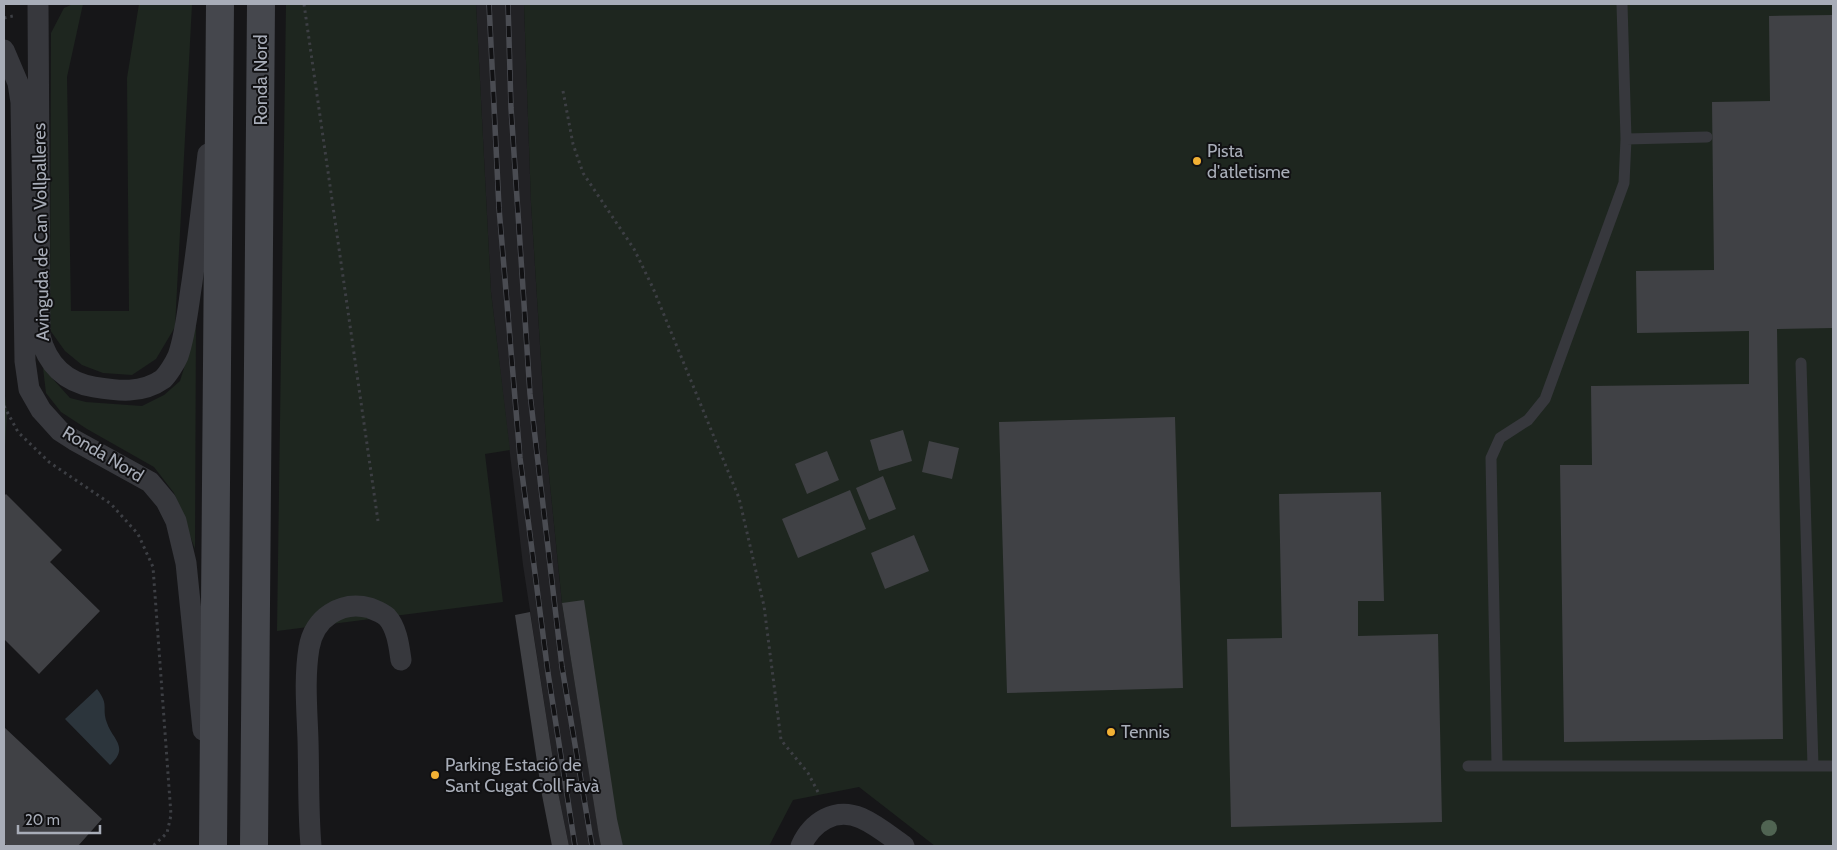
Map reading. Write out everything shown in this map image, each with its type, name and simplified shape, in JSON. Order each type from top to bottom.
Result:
[{"type":"main road","name":"Ronda Nord","points":[[213,838],[220,4]]},
{"type":"main road","name":"Ronda Nord","points":[[254,846],[261,4]]},
{"type":"street","name":"Avinguda de Can Vollpalleres","points":[[38,4],[40,336],[43,350],[52,366],[71,380],[90,386],[122,391],[144,388],[164,378],[177,358],[185,324],[198,234],[220,54]]},
{"type":"street","name":"Ronda Nord","points":[[4,50],[18,83],[21,102],[25,361],[30,389],[41,410],[60,431],[150,482],[166,501],[176,521],[186,563],[213,838]]},
{"type":"street","points":[[311,846],[306,683],[309,648],[314,630],[327,615],[340,608],[358,605],[376,610],[387,617],[397,636],[401,660]]},
{"type":"street","points":[[801,846],[805,836],[816,823],[830,816],[844,815],[860,817],[875,825],[904,846]]},
{"type":"lane","points":[[1497,765],[1491,458],[1500,438],[1528,420],[1544,399],[1624,183],[1626,139],[1622,4]]},
{"type":"lane","points":[[1626,139],[1707,136]]},
{"type":"lane","points":[[1801,363],[1813,766]]},
{"type":"lane","points":[[1468,766],[1833,766]]},
{"type":"path","points":[[304,4],[378,521]]},
{"type":"path","points":[[563,91],[573,144],[583,173],[634,249],[653,288],[739,498],[764,606],[780,740],[808,773],[830,816]]},
{"type":"path","points":[[4,406],[18,432],[49,462],[111,504],[138,534],[153,567],[171,815],[166,833],[153,846]]},
{"type":"shaded area","points":[[73,4],[83,4],[67,77],[71,311],[129,311],[127,78],[139,4],[192,4],[175,327],[156,359],[132,375],[103,373],[82,365],[65,351],[50,330],[51,33],[64,8]]},
{"type":"shaded area","points":[[286,4],[476,4],[491,292],[510,450],[485,454],[503,602],[277,631]]},
{"type":"shaded area","points":[[476,4],[524,4],[531,203],[547,455],[562,603],[601,846],[569,846],[558,792],[523,565],[491,292]]},
{"type":"shaded area","points":[[524,4],[1833,4],[1833,846],[935,846],[859,787],[793,800],[769,846],[601,846],[562,603],[547,455],[531,203]]},
{"type":"shaded area","points":[[4,122],[5,158],[4,327]]},
{"type":"shaded area","points":[[196,315],[195,549],[174,493],[154,467],[61,412],[46,393],[43,368],[70,398],[86,402],[142,406],[164,395],[180,381],[189,352]]},
{"type":"shaded area","points":[[4,387],[7,413],[5,447],[4,445]]},
{"type":"shaded area","points":[[97,689],[103,699],[105,718],[109,729],[119,748],[116,759],[110,765],[65,719]]},
{"type":"building","points":[[1833,15],[1833,328],[1777,329],[1783,739],[1564,742],[1560,465],[1592,465],[1591,386],[1749,384],[1749,331],[1637,333],[1636,271],[1714,270],[1712,102],[1770,101],[1769,16]]},
{"type":"building","points":[[1175,417],[1183,688],[1007,693],[999,422]]},
{"type":"building","points":[[903,430],[912,461],[879,471],[870,440]]},
{"type":"building","points":[[929,441],[959,448],[952,479],[922,472]]},
{"type":"building","points":[[827,451],[839,480],[807,494],[795,464]]},
{"type":"building","points":[[883,476],[896,509],[869,520],[856,488]]},
{"type":"building","points":[[850,490],[866,529],[798,558],[782,519]]},
{"type":"building","points":[[1381,492],[1384,601],[1358,601],[1358,636],[1438,634],[1442,822],[1231,827],[1227,639],[1282,638],[1279,494]]},
{"type":"building","points":[[6,494],[62,550],[50,562],[100,611],[39,674],[4,639],[4,496]]},
{"type":"building","points":[[914,535],[929,571],[885,589],[871,553]]},
{"type":"building","points":[[584,600],[617,819],[623,846],[601,846],[562,603]]},
{"type":"building","points":[[530,612],[558,792],[569,846],[552,846],[542,795],[515,615]]},
{"type":"building","points":[[4,727],[102,819],[78,846],[7,846],[4,843]]},
{"type":"railway","points":[[489,4],[499,208],[520,458],[548,673],[575,846]]},
{"type":"railway","points":[[508,4],[511,108],[530,394],[562,667],[592,846]]},
{"type":"place","name":"Pista d'atletisme","points":[[1197,161]]},
{"type":"place","name":"Tennis","points":[[1111,732]]},
{"type":"place","name":"Parking Estació de Sant Cugat Coll Favà","points":[[435,775]]}]
